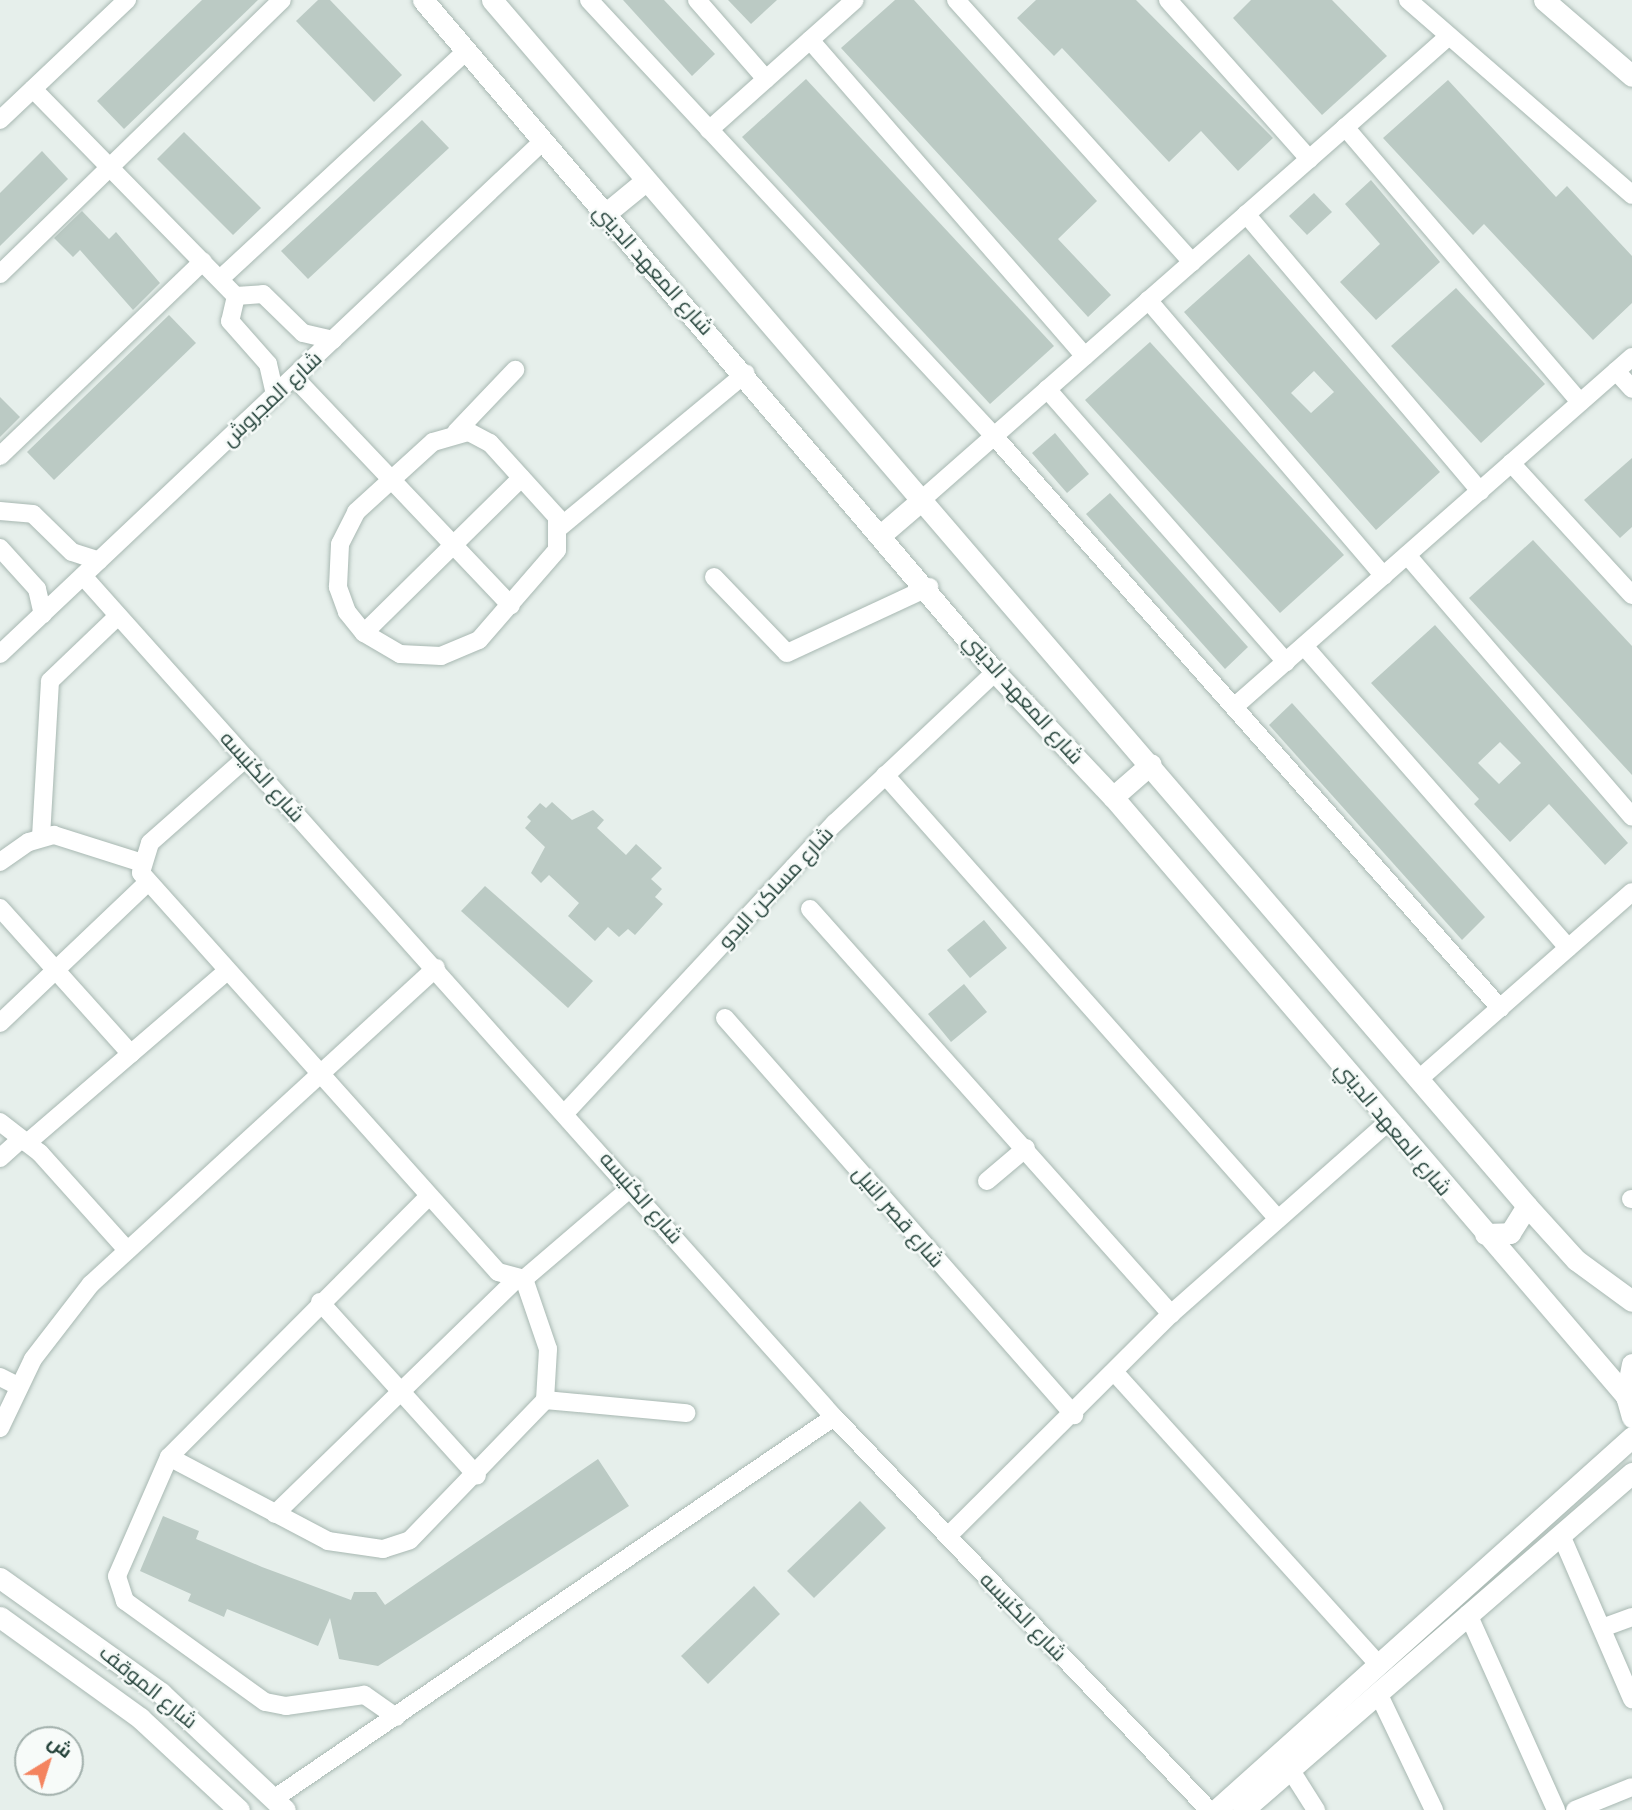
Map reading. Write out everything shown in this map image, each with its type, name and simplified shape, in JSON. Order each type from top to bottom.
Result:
[{"type":"street","points":[[0,120],[127,0]]},
{"type":"street","points":[[0,274],[282,0]]},
{"type":"street","name":"شارع المعهد الديني","points":[[423,0],[542,142],[746,373],[929,587],[995,672],[1113,797],[1626,1396]]},
{"type":"street","points":[[492,0],[918,503],[1151,764],[1527,1206],[1576,1260],[1632,1301]]},
{"type":"street","points":[[589,0],[994,436],[1500,1008]]},
{"type":"street","points":[[697,0],[766,79]]},
{"type":"street","points":[[709,130],[855,0]]},
{"type":"street","points":[[956,0],[1192,262]]},
{"type":"street","points":[[1168,0],[1309,159]]},
{"type":"street","points":[[1408,0],[1632,195]]},
{"type":"street","points":[[1544,0],[1632,76]]},
{"type":"street","points":[[883,534],[1449,36]]},
{"type":"street","points":[[810,40],[1085,356]]},
{"type":"street","points":[[220,279],[466,51]]},
{"type":"street","points":[[33,89],[236,296]]},
{"type":"street","points":[[1345,127],[1580,402]]},
{"type":"street","name":"شارع المجروش","points":[[0,654],[542,142]]},
{"type":"street","points":[[605,214],[644,182]]},
{"type":"street","points":[[1246,214],[1480,491]]},
{"type":"street","points":[[0,456],[203,261]]},
{"type":"street","points":[[236,296],[262,294],[299,330],[332,340]]},
{"type":"street","points":[[236,296],[230,321],[268,364],[275,395]]},
{"type":"street","points":[[1148,300],[1384,576]]},
{"type":"street","points":[[1234,707],[1632,357]]},
{"type":"street","points":[[515,370],[456,432],[433,442],[390,479],[347,527],[337,561],[348,612],[364,633],[400,654],[442,656],[479,640],[557,550],[560,527],[746,373]]},
{"type":"street","points":[[1616,371],[1632,389]]},
{"type":"street","points":[[294,377],[511,606]]},
{"type":"street","points":[[1047,389],[1286,662]]},
{"type":"street","points":[[456,432],[480,436],[521,478],[560,527]]},
{"type":"street","points":[[1511,463],[1632,595]]},
{"type":"street","points":[[364,633],[521,478]]},
{"type":"street","points":[[0,515],[33,514],[72,552],[99,561]]},
{"type":"street","points":[[0,548],[37,589],[43,614]]},
{"type":"street","points":[[1407,555],[1632,817]]},
{"type":"street","name":"شارع الكنيسه","points":[[82,576],[633,1186],[834,1418],[1209,1810]]},
{"type":"street","points":[[714,577],[787,653],[929,587]]},
{"type":"street","points":[[41,837],[50,681],[118,616]]},
{"type":"street","points":[[1304,646],[1568,948]]},
{"type":"street","name":"شارع مساكن البدو","points":[[566,1112],[885,775],[995,672]]},
{"type":"street","points":[[139,862],[150,843],[246,758]]},
{"type":"street","points":[[1113,797],[1151,764]]},
{"type":"street","points":[[885,775],[1278,1219]]},
{"type":"street","points":[[0,862],[41,837],[67,836],[139,862],[147,883],[498,1272],[519,1280],[548,1349],[545,1400],[477,1476],[417,1534],[383,1549],[328,1541],[169,1457]]},
{"type":"street","points":[[0,1023],[147,883]]},
{"type":"street","points":[[1419,1079],[1632,892]]},
{"type":"street","points":[[0,908],[131,1054]]},
{"type":"street","points":[[810,909],[1171,1314]]},
{"type":"street","points":[[0,1428],[19,1386],[70,1307],[127,1250],[436,968]]},
{"type":"street","points":[[0,1158],[131,1054],[227,971]]},
{"type":"street","name":"شارع قصر النيل","points":[[725,1018],[1074,1415]]},
{"type":"street","points":[[948,1536],[1116,1374],[1171,1314],[1389,1121]]},
{"type":"street","points":[[0,1122],[24,1141],[127,1250]]},
{"type":"street","points":[[987,1181],[1026,1149]]},
{"type":"street","points":[[275,1514],[519,1280],[633,1186]]},
{"type":"street","points":[[396,1717],[364,1695],[286,1706],[265,1702],[125,1601],[117,1576],[169,1457],[320,1302],[429,1196]]},
{"type":"street","points":[[1485,1234],[1510,1233],[1527,1206]]},
{"type":"street","points":[[320,1302],[477,1476]]},
{"type":"street","points":[[1632,1364],[1626,1396],[1632,1417]]},
{"type":"street","points":[[1116,1374],[1378,1664]]},
{"type":"street","points":[[0,1377],[19,1386]]},
{"type":"street","points":[[545,1400],[686,1413]]},
{"type":"street","points":[[280,1804],[396,1717],[834,1418]]},
{"type":"street","points":[[1216,1810],[1632,1437]]},
{"type":"street","points":[[1243,1810],[1632,1474]]},
{"type":"street","points":[[1561,1535],[1632,1699]]},
{"type":"street","name":"شارع الموقف","points":[[0,1578],[140,1676],[280,1804]]},
{"type":"street","points":[[1468,1614],[1556,1810]]},
{"type":"street","name":"شارع الموقف","points":[[0,1617],[130,1710],[239,1810]]},
{"type":"street","points":[[1602,1628],[1632,1617]]},
{"type":"street","points":[[1378,1693],[1434,1810]]},
{"type":"street","points":[[1290,1769],[1315,1810]]},
{"type":"street","points":[[1575,1810],[1632,1787]]},
{"type":"building","points":[[202,0],[258,0],[124,129],[97,101]]},
{"type":"building","points":[[318,0],[330,0],[402,75],[374,102],[296,21]]},
{"type":"building","points":[[623,0],[664,0],[715,54],[692,76]]},
{"type":"building","points":[[728,0],[777,0],[751,24]]},
{"type":"building","points":[[895,0],[914,0],[1097,201],[1058,239],[1111,295],[1088,317],[841,48]]},
{"type":"building","points":[[1036,0],[1136,0],[1273,138],[1238,171],[1201,131],[1169,162],[1062,48],[1054,56],[1017,18]]},
{"type":"building","points":[[1251,0],[1332,0],[1387,56],[1322,115],[1233,18]]},
{"type":"building","points":[[806,79],[1054,346],[990,404],[742,137]]},
{"type":"building","points":[[1448,80],[1556,197],[1567,186],[1632,256],[1632,303],[1593,340],[1484,224],[1473,235],[1383,138]]},
{"type":"building","points":[[422,120],[449,148],[308,279],[281,251]]},
{"type":"building","points":[[184,132],[261,208],[233,235],[157,159]]},
{"type":"building","points":[[42,151],[68,179],[0,246],[0,193]]},
{"type":"building","points":[[1371,180],[1440,262],[1376,320],[1340,282],[1380,244],[1345,204]]},
{"type":"building","points":[[1314,193],[1332,212],[1307,235],[1289,216]]},
{"type":"building","points":[[82,211],[109,239],[116,232],[160,283],[133,310],[80,250],[73,257],[54,238]]},
{"type":"building","points":[[1249,254],[1440,472],[1376,530],[1184,312]],"holes":[[[1314,371],[1334,392],[1311,413],[1291,393]]]},
{"type":"building","points":[[1456,288],[1545,384],[1481,443],[1391,346]]},
{"type":"building","points":[[169,315],[196,343],[54,480],[27,452]]},
{"type":"building","points":[[1150,342],[1344,555],[1280,613],[1085,400]]},
{"type":"building","points":[[0,397],[20,417],[0,437]]},
{"type":"building","points":[[1055,433],[1089,474],[1067,493],[1032,453]]},
{"type":"building","points":[[1632,458],[1632,527],[1620,538],[1584,500]]},
{"type":"building","points":[[1110,493],[1248,647],[1225,669],[1086,514]]},
{"type":"building","points":[[1533,540],[1632,646],[1632,775],[1469,598]]},
{"type":"building","points":[[1435,625],[1628,843],[1605,865],[1549,804],[1510,842],[1474,804],[1479,799],[1371,683]],"holes":[[[1500,742],[1521,763],[1499,784],[1478,763]]]},
{"type":"building","points":[[1292,703],[1485,917],[1462,940],[1269,725]]},
{"type":"building","points":[[552,802],[572,820],[593,810],[604,820],[597,828],[626,855],[636,844],[662,868],[651,879],[662,889],[655,897],[663,904],[635,935],[628,929],[619,937],[608,927],[595,941],[568,916],[579,903],[549,875],[541,883],[531,873],[545,847],[525,828],[531,821],[527,817],[540,803],[546,808]]},
{"type":"building","points":[[485,886],[593,981],[568,1008],[461,911]]},
{"type":"building","points":[[984,920],[1007,948],[970,978],[947,950]]},
{"type":"building","points":[[964,984],[987,1012],[951,1042],[928,1014]]},
{"type":"building","points":[[598,1459],[629,1506],[378,1666],[339,1659],[330,1618],[318,1646],[227,1609],[224,1617],[188,1601],[191,1594],[140,1571],[163,1516],[199,1531],[196,1539],[262,1567],[351,1600],[354,1592],[376,1592],[385,1605]]},
{"type":"building","points":[[860,1501],[886,1528],[814,1598],[787,1571]]},
{"type":"building","points":[[754,1586],[780,1614],[708,1684],[681,1656]]}]
